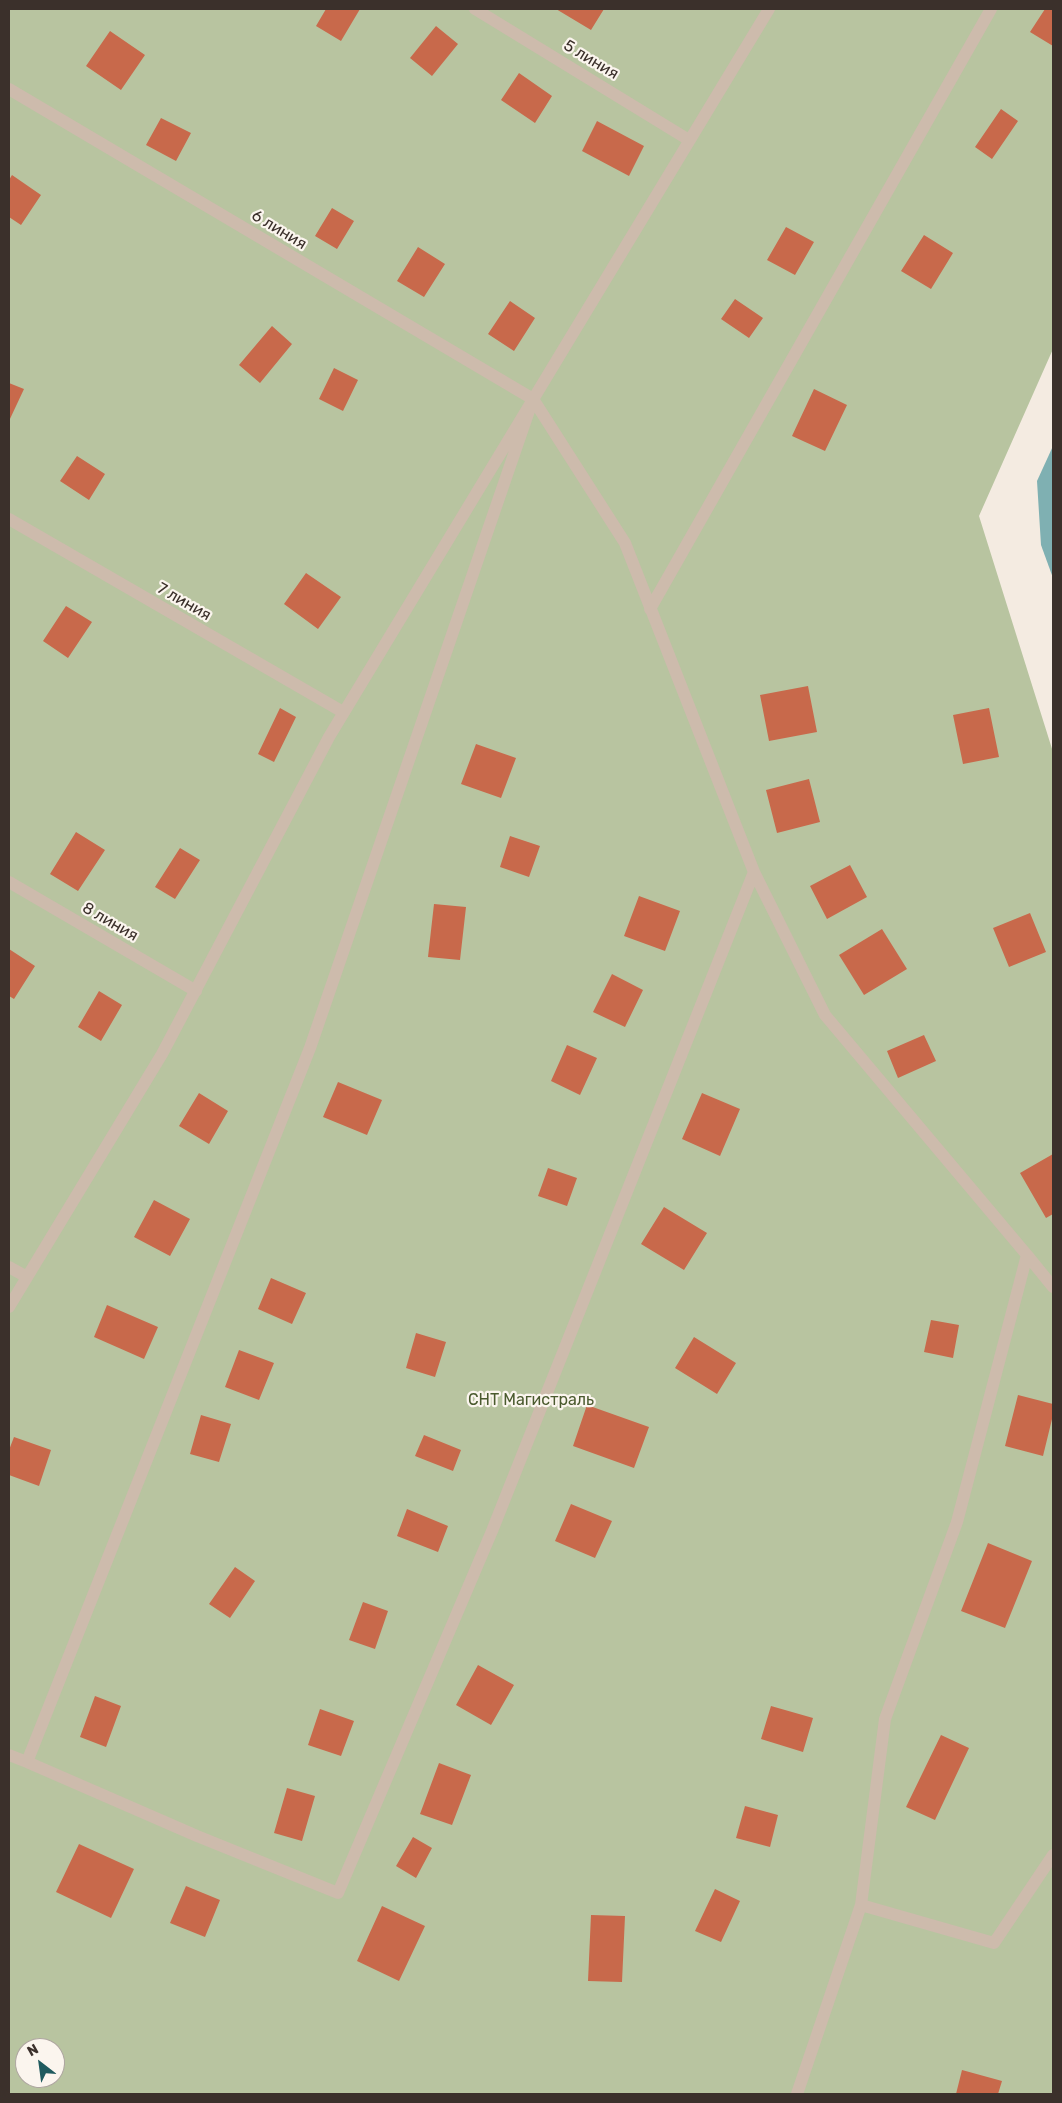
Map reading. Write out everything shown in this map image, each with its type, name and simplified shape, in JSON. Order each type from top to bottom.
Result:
[{"type":"lane","name":"5 линия","points":[[475,9],[689,140]]},
{"type":"lane","points":[[9,1307],[162,1054],[343,712],[769,9]]},
{"type":"lane","points":[[650,609],[992,9]]},
{"type":"lane","name":"6 линия","points":[[9,89],[533,399]]},
{"type":"lane","points":[[533,399],[624,543],[754,872],[825,1014],[1053,1287]]},
{"type":"lane","points":[[27,1762],[310,1048],[533,399]]},
{"type":"lane","name":"7 линия","points":[[9,519],[343,712]]},
{"type":"lane","points":[[9,1755],[338,1894],[492,1531],[754,872]]},
{"type":"lane","name":"8 линия","points":[[9,882],[196,991]]},
{"type":"lane","points":[[797,2094],[861,1905],[885,1718],[957,1522],[1027,1255]]},
{"type":"lane","points":[[9,1267],[27,1278]]},
{"type":"lane","points":[[861,1905],[994,1943],[1053,1855]]},
{"type":"green space","name":"СНТ Магистраль","points":[[9,9],[1053,9],[1053,349],[979,516],[1053,752],[1053,2094],[9,2094]]},
{"type":"water","points":[[1053,446],[1053,578],[1041,545],[1037,481]]},
{"type":"building","points":[[326,9],[360,9],[341,41],[316,26]]},
{"type":"building","points":[[556,9],[604,9],[591,30]]},
{"type":"building","points":[[1045,9],[1053,9],[1053,46],[1030,32]]},
{"type":"building","points":[[436,26],[458,44],[432,76],[410,58]]},
{"type":"building","points":[[110,31],[145,55],[121,90],[86,66]]},
{"type":"building","points":[[519,73],[552,96],[535,123],[501,100]]},
{"type":"building","points":[[1001,109],[1018,121],[992,159],[975,147]]},
{"type":"building","points":[[161,118],[191,133],[176,161],[146,145]]},
{"type":"building","points":[[597,121],[644,146],[629,176],[582,151]]},
{"type":"building","points":[[12,175],[41,195],[21,225],[9,217],[9,180]]},
{"type":"building","points":[[332,208],[354,221],[337,249],[315,236]]},
{"type":"building","points":[[786,227],[814,242],[795,275],[767,260]]},
{"type":"building","points":[[924,235],[953,253],[931,289],[901,271]]},
{"type":"building","points":[[418,247],[445,264],[424,297],[397,281]]},
{"type":"building","points":[[735,299],[763,318],[749,338],[721,319]]},
{"type":"building","points":[[510,301],[535,318],[514,351],[488,334]]},
{"type":"building","points":[[272,326],[292,344],[260,383],[239,365]]},
{"type":"building","points":[[334,368],[358,380],[343,411],[319,399]]},
{"type":"building","points":[[9,383],[24,389],[9,421]]},
{"type":"building","points":[[814,389],[847,405],[825,451],[792,436]]},
{"type":"building","points":[[77,456],[105,474],[89,500],[60,481]]},
{"type":"building","points":[[306,573],[341,597],[318,629],[284,604]]},
{"type":"building","points":[[66,606],[92,622],[68,658],[43,641]]},
{"type":"building","points":[[808,686],[817,732],[769,741],[760,695]]},
{"type":"building","points":[[280,708],[296,717],[274,762],[258,754]]},
{"type":"building","points":[[989,708],[999,757],[963,764],[953,715]]},
{"type":"building","points":[[476,744],[516,758],[501,798],[461,784]]},
{"type":"building","points":[[809,779],[820,822],[777,833],[766,790]]},
{"type":"building","points":[[76,832],[105,850],[78,891],[50,874]]},
{"type":"building","points":[[510,836],[540,846],[529,877],[500,867]]},
{"type":"building","points":[[180,848],[200,860],[175,899],[155,887]]},
{"type":"building","points":[[850,865],[867,897],[827,919],[810,886]]},
{"type":"building","points":[[639,896],[680,911],[665,951],[624,936]]},
{"type":"building","points":[[434,904],[466,907],[460,960],[428,957]]},
{"type":"building","points":[[1030,913],[1046,952],[1009,967],[993,928]]},
{"type":"building","points":[[882,929],[907,969],[864,995],[839,955]]},
{"type":"building","points":[[9,949],[35,966],[14,999],[9,996]]},
{"type":"building","points":[[612,974],[643,990],[625,1027],[593,1012]]},
{"type":"building","points":[[99,991],[122,1005],[101,1041],[78,1027]]},
{"type":"building","points":[[924,1035],[936,1061],[898,1078],[887,1051]]},
{"type":"building","points":[[567,1045],[597,1058],[580,1095],[551,1081]]},
{"type":"building","points":[[338,1082],[382,1100],[367,1135],[323,1117]]},
{"type":"building","points":[[199,1093],[228,1111],[209,1144],[179,1126]]},
{"type":"building","points":[[702,1093],[740,1109],[720,1156],[682,1139]]},
{"type":"building","points":[[1053,1154],[1053,1214],[1046,1218],[1020,1173]]},
{"type":"building","points":[[548,1168],[577,1178],[567,1206],[538,1196]]},
{"type":"building","points":[[154,1200],[190,1219],[170,1256],[134,1237]]},
{"type":"building","points":[[664,1207],[707,1233],[684,1270],[641,1244]]},
{"type":"building","points":[[271,1278],[306,1293],[292,1324],[258,1309]]},
{"type":"building","points":[[107,1305],[158,1327],[144,1359],[94,1337]]},
{"type":"building","points":[[931,1320],[959,1325],[953,1358],[924,1352]]},
{"type":"building","points":[[416,1333],[446,1342],[435,1377],[406,1368]]},
{"type":"building","points":[[694,1337],[736,1363],[717,1394],[675,1368]]},
{"type":"building","points":[[239,1350],[274,1363],[259,1400],[225,1387]]},
{"type":"building","points":[[1018,1395],[1053,1404],[1053,1415],[1043,1456],[1005,1446]]},
{"type":"building","points":[[587,1405],[649,1427],[634,1468],[573,1446]]},
{"type":"building","points":[[201,1415],[231,1424],[219,1462],[190,1454]]},
{"type":"building","points":[[424,1435],[461,1450],[453,1471],[415,1456]]},
{"type":"building","points":[[14,1437],[51,1450],[39,1486],[9,1475],[9,1450]]},
{"type":"building","points":[[571,1504],[612,1521],[595,1558],[555,1541]]},
{"type":"building","points":[[407,1509],[448,1526],[438,1552],[397,1536]]},
{"type":"building","points":[[988,1543],[1032,1561],[1005,1628],[961,1611]]},
{"type":"building","points":[[235,1567],[255,1581],[230,1618],[209,1604]]},
{"type":"building","points":[[363,1602],[388,1611],[375,1649],[349,1640]]},
{"type":"building","points":[[478,1665],[514,1685],[491,1725],[456,1705]]},
{"type":"building","points":[[95,1696],[121,1706],[106,1747],[80,1737]]},
{"type":"building","points":[[771,1706],[813,1718],[803,1752],[761,1739]]},
{"type":"building","points":[[320,1709],[354,1721],[341,1756],[308,1745]]},
{"type":"building","points":[[941,1735],[969,1748],[935,1820],[906,1807]]},
{"type":"building","points":[[439,1763],[471,1775],[452,1825],[420,1814]]},
{"type":"building","points":[[287,1788],[315,1796],[302,1841],[274,1833]]},
{"type":"building","points":[[745,1806],[778,1815],[770,1847],[736,1838]]},
{"type":"building","points":[[413,1837],[432,1848],[416,1878],[396,1866]]},
{"type":"building","points":[[79,1844],[134,1869],[111,1918],[56,1892]]},
{"type":"building","points":[[186,1886],[220,1900],[205,1937],[170,1923]]},
{"type":"building","points":[[715,1889],[740,1901],[721,1942],[695,1931]]},
{"type":"building","points":[[382,1906],[425,1926],[399,1981],[357,1961]]},
{"type":"building","points":[[591,1915],[625,1916],[622,1982],[588,1981]]},
{"type":"building","points":[[962,2070],[1002,2081],[998,2094],[956,2094]]}]
